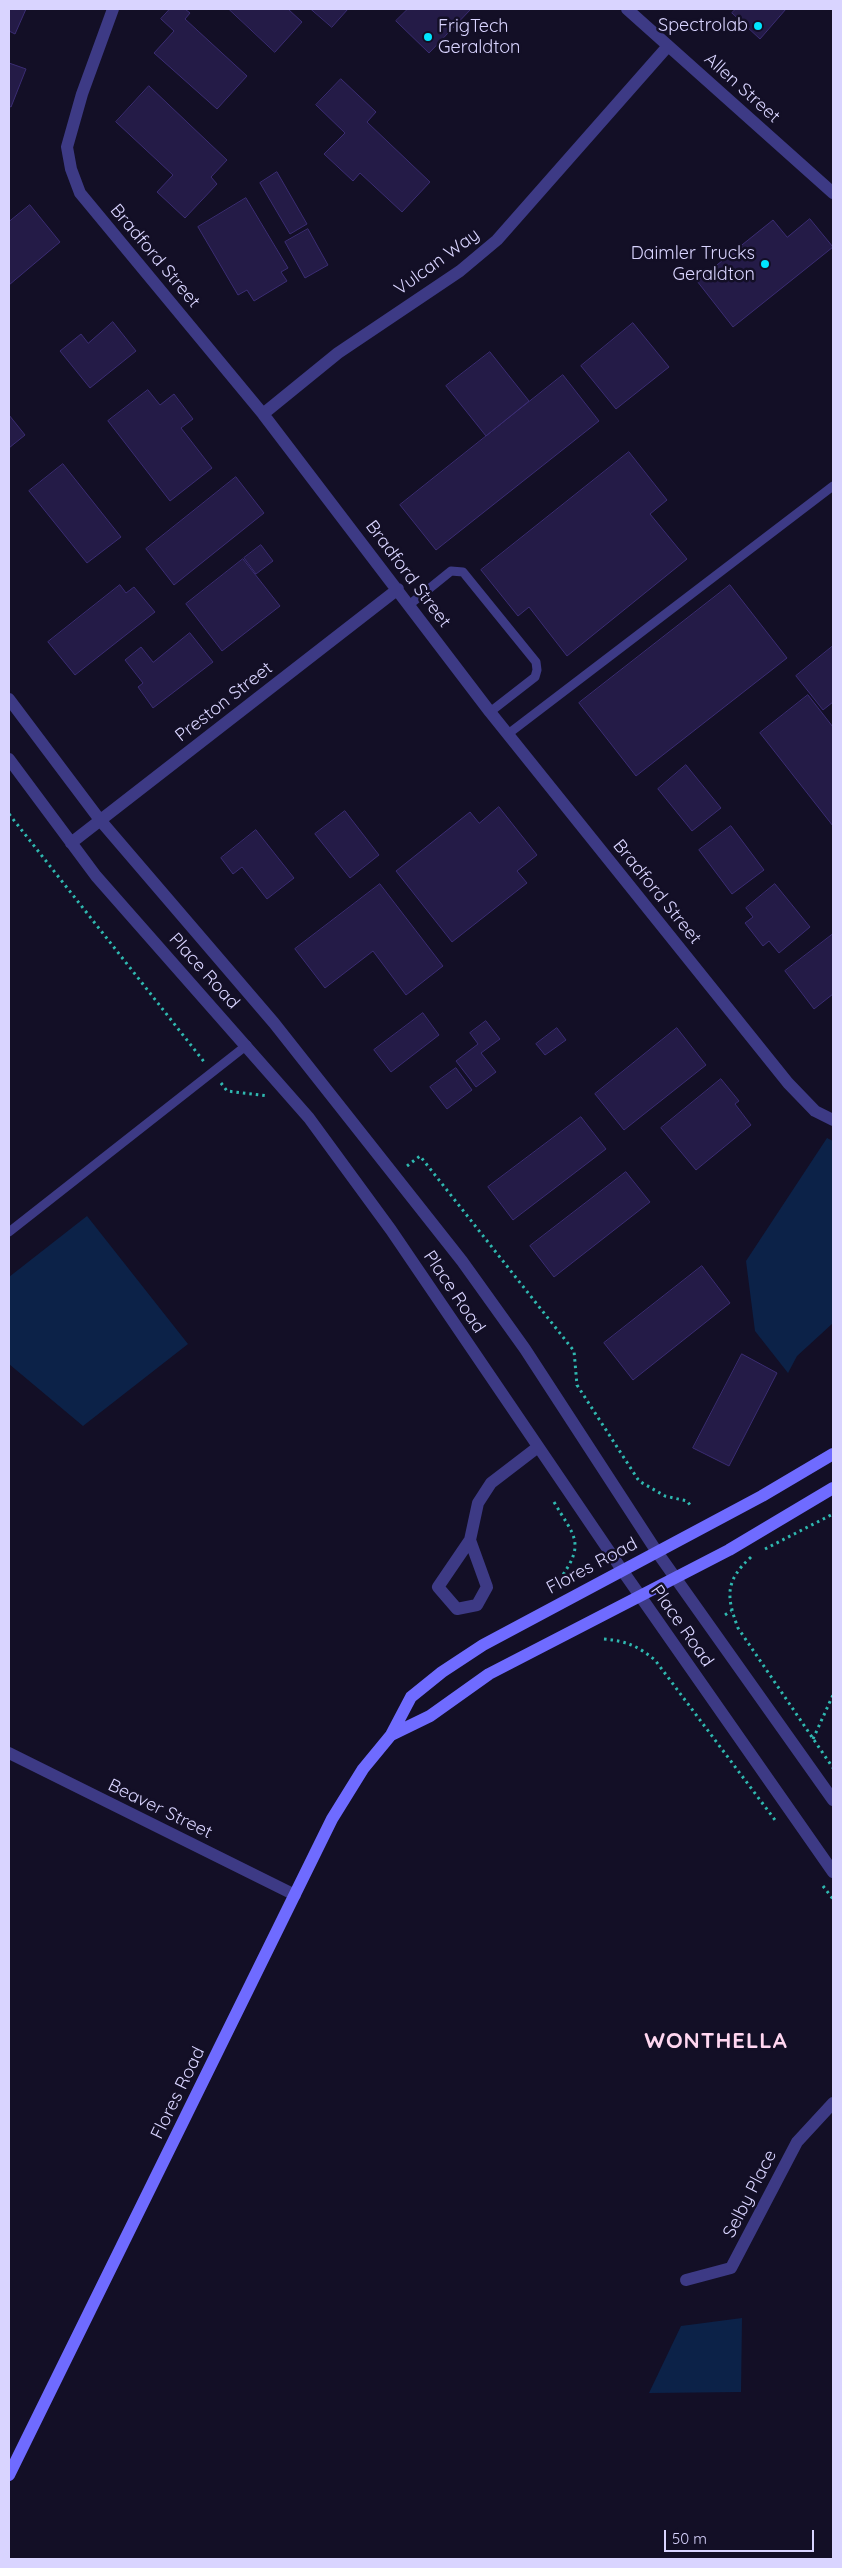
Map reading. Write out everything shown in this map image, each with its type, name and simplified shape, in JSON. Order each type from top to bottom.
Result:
[{"type":"main road","name":"Flores Road","points":[[9,2475],[332,1819],[363,1769],[391,1735],[411,1697],[442,1672],[483,1645],[762,1496],[833,1454]]},
{"type":"main road","name":"Flores Road","points":[[391,1735],[430,1716],[489,1674],[729,1550],[833,1488]]},
{"type":"street","name":"Bradford Street","points":[[113,9],[73,121],[67,147],[71,169],[80,193],[263,414],[490,712],[788,1083],[815,1111],[833,1120]]},
{"type":"street","name":"Allen Street","points":[[628,9],[833,193]]},
{"type":"street","name":"Vulcan Way","points":[[263,414],[338,353],[460,271],[497,240],[668,46]]},
{"type":"street","name":"Preston Street","points":[[71,842],[398,589]]},
{"type":"street","name":"Place Road","points":[[9,698],[100,820],[274,1023],[462,1261],[525,1349],[674,1577],[833,1800]]},
{"type":"street","name":"Place Road","points":[[9,759],[96,876],[247,1045],[309,1118],[386,1223],[639,1595],[833,1872]]},
{"type":"street","points":[[470,1540],[487,1587],[477,1606],[457,1609],[438,1587],[470,1540],[478,1503],[491,1483],[538,1447]]},
{"type":"street","name":"Beaver Street","points":[[9,1753],[295,1895]]},
{"type":"street","name":"Selby Place","points":[[686,2280],[732,2268],[797,2142],[833,2103]]},
{"type":"lane","points":[[508,734],[833,486]]},
{"type":"lane","points":[[409,604],[451,571],[463,572],[536,662],[537,670],[535,677],[490,712]]},
{"type":"lane","points":[[9,1232],[247,1045]]},
{"type":"path","points":[[9,814],[227,1091],[268,1096],[274,1103]]},
{"type":"path","points":[[411,1163],[420,1156],[574,1351],[577,1385],[638,1481],[666,1496],[687,1501],[690,1506]]},
{"type":"path","points":[[633,1484],[638,1481]]},
{"type":"path","points":[[553,1500],[576,1544],[574,1559],[562,1576]]},
{"type":"path","points":[[760,1552],[833,1514]]},
{"type":"path","points":[[753,1556],[734,1572],[730,1594],[731,1611],[738,1628],[833,1768]]},
{"type":"path","points":[[730,1569],[734,1572]]},
{"type":"path","points":[[725,1615],[731,1611]]},
{"type":"path","points":[[604,1639],[626,1641],[641,1648],[655,1660],[778,1824]]},
{"type":"path","points":[[655,1660],[662,1655]]},
{"type":"path","points":[[813,1740],[833,1695]]},
{"type":"path","points":[[818,1880],[833,1899]]},
{"type":"water","points":[[827,1138],[833,1141],[833,1323],[797,1356],[788,1373],[755,1331],[746,1261]]},
{"type":"water","points":[[87,1216],[188,1344],[83,1426],[9,1364],[9,1277]]},
{"type":"water","points":[[742,2318],[741,2392],[649,2393],[681,2326]]},
{"type":"building","points":[[9,9],[26,9],[15,34],[9,31]]},
{"type":"building","points":[[170,9],[185,9],[190,13],[185,19],[247,76],[217,109],[154,53],[174,31],[161,19]]},
{"type":"building","points":[[229,9],[288,9],[302,22],[275,52]]},
{"type":"building","points":[[311,9],[348,9],[332,27]]},
{"type":"building","name":"FrigTech Geraldton","points":[[408,9],[471,9],[429,53],[396,21]]},
{"type":"building","name":"Spectrolab","points":[[736,9],[786,9],[760,39],[732,13]]},
{"type":"building","points":[[9,63],[26,69],[11,107],[9,106]]},
{"type":"building","points":[[341,79],[376,112],[367,122],[430,182],[402,212],[360,173],[353,181],[324,154],[345,133],[316,105]]},
{"type":"building","points":[[149,86],[227,160],[211,177],[217,184],[185,218],[157,192],[173,175],[116,122]]},
{"type":"building","points":[[277,172],[307,224],[290,234],[260,183]]},
{"type":"building","points":[[246,198],[288,268],[281,272],[287,281],[254,301],[247,290],[238,295],[198,227]]},
{"type":"building","points":[[30,205],[60,242],[9,285],[9,222]]},
{"type":"building","name":"Daimler Trucks Geraldton","points":[[810,219],[833,247],[733,327],[697,281],[773,220],[787,237]]},
{"type":"building","points":[[308,229],[328,265],[305,278],[285,242]]},
{"type":"building","points":[[113,322],[136,351],[90,388],[60,351],[81,334],[88,343]]},
{"type":"building","points":[[633,323],[669,367],[616,409],[581,366]]},
{"type":"building","points":[[490,352],[529,401],[486,436],[446,386]]},
{"type":"building","points":[[563,375],[599,421],[436,550],[400,505]]},
{"type":"building","points":[[148,390],[160,405],[174,394],[193,419],[181,428],[212,468],[170,501],[108,421]]},
{"type":"building","points":[[9,415],[25,435],[9,448]]},
{"type":"building","points":[[629,452],[667,500],[650,514],[687,559],[567,656],[529,607],[518,616],[481,570]]},
{"type":"building","points":[[63,464],[121,537],[87,563],[29,491]]},
{"type":"building","points":[[236,477],[264,513],[174,585],[146,549]]},
{"type":"building","points":[[261,545],[273,561],[256,574],[244,558]]},
{"type":"building","points":[[243,559],[280,606],[222,651],[186,604]]},
{"type":"building","points":[[120,585],[126,593],[134,587],[155,612],[75,675],[48,642]]},
{"type":"building","points":[[730,585],[787,658],[636,776],[579,703]]},
{"type":"building","points":[[190,633],[213,662],[153,708],[138,687],[143,683],[125,660],[141,647],[153,662]]},
{"type":"building","points":[[833,646],[833,702],[823,710],[796,676]]},
{"type":"building","points":[[808,695],[833,727],[833,826],[760,733]]},
{"type":"building","points":[[686,765],[721,808],[692,831],[658,789]]},
{"type":"building","points":[[499,807],[537,855],[517,871],[527,883],[452,942],[396,871],[470,812],[479,823]]},
{"type":"building","points":[[345,811],[379,855],[350,878],[315,834]]},
{"type":"building","points":[[731,826],[764,870],[732,894],[699,850]]},
{"type":"building","points":[[256,830],[294,878],[267,899],[242,867],[233,874],[221,858]]},
{"type":"building","points":[[380,884],[443,966],[406,995],[373,951],[325,988],[295,949]]},
{"type":"building","points":[[775,884],[810,927],[779,953],[769,941],[763,946],[745,923],[753,917],[746,908]]},
{"type":"building","points":[[833,934],[833,994],[814,1009],[785,971]]},
{"type":"building","points":[[423,1013],[439,1035],[391,1072],[374,1050]]},
{"type":"building","points":[[486,1021],[500,1039],[481,1053],[496,1072],[476,1087],[456,1061],[478,1044],[470,1033]]},
{"type":"building","points":[[557,1028],[566,1040],[545,1055],[536,1044]]},
{"type":"building","points":[[677,1028],[706,1065],[624,1130],[595,1094]]},
{"type":"building","points":[[456,1068],[472,1090],[447,1109],[430,1087]]},
{"type":"building","points":[[721,1079],[739,1101],[735,1104],[751,1125],[696,1170],[661,1128]]},
{"type":"building","points":[[581,1117],[606,1149],[513,1220],[488,1187]]},
{"type":"building","points":[[626,1172],[650,1202],[554,1277],[530,1246]]},
{"type":"building","points":[[702,1266],[730,1303],[633,1380],[604,1343]]},
{"type":"building","points":[[742,1354],[777,1373],[729,1466],[693,1448]]},
{"type":"place","name":"Spectrolab","points":[[758,26]]},
{"type":"place","name":"FrigTech Geraldton","points":[[428,37]]},
{"type":"place","name":"Daimler Trucks Geraldton","points":[[765,264]]},
{"type":"district","name":"WONTHELLA","points":[[716,2041]]}]
